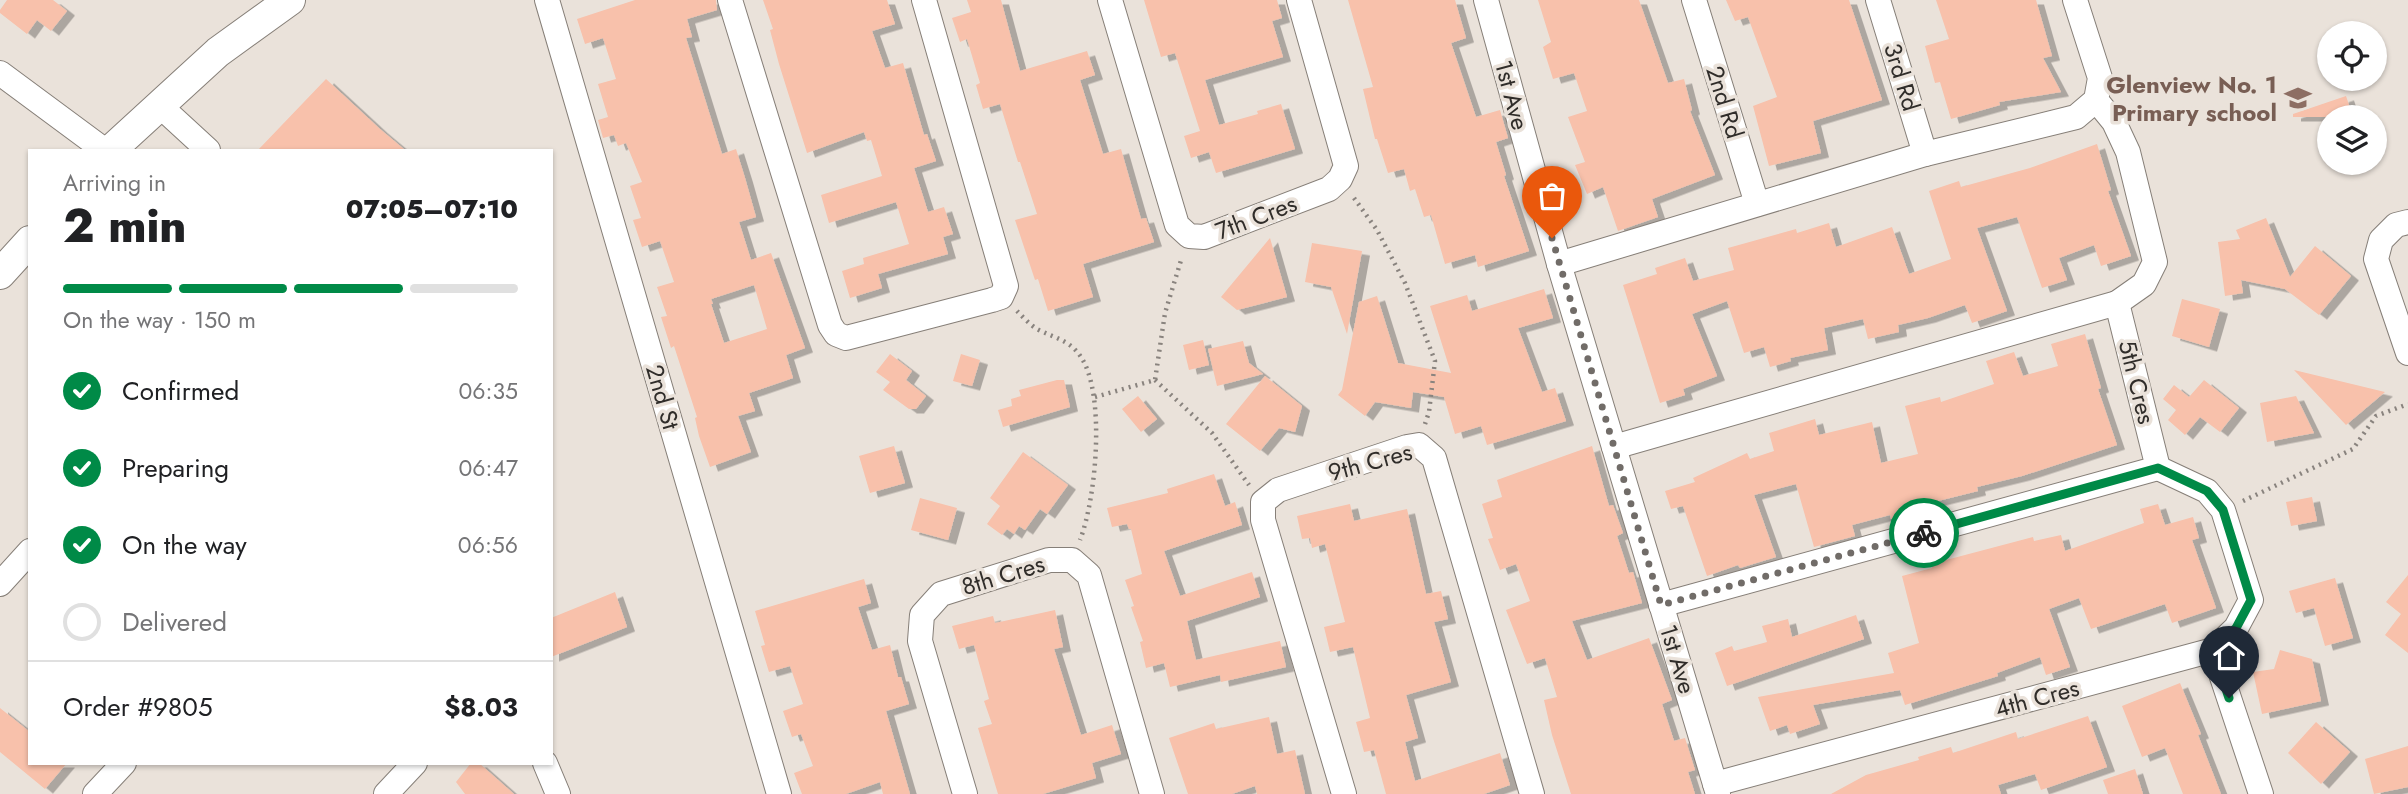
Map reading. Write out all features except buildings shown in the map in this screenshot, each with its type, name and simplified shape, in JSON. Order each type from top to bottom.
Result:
[{"type":"street","points":[[112,149],[218,52],[290,0]]},
{"type":"street","name":"2nd St","points":[[547,0],[779,794]]},
{"type":"street","points":[[730,0],[830,325],[836,334],[846,338],[1001,297],[1006,286],[924,0]]},
{"type":"street","name":"7th Cres","points":[[1110,0],[1177,225],[1189,236],[1204,237],[1329,189],[1340,179]]},
{"type":"street","points":[[1299,0],[1346,166],[1340,179]]},
{"type":"street","name":"1st Ave","points":[[1486,0],[1559,264],[1717,789]]},
{"type":"street","name":"2nd Rd","points":[[1694,0],[1757,204]]},
{"type":"street","name":"3rd Rd","points":[[1878,0],[1925,153]]},
{"type":"street","points":[[1614,447],[2118,303],[2144,284],[2155,262],[2128,152],[2098,89],[2076,0]]},
{"type":"street","points":[[0,73],[103,149]]},
{"type":"street","points":[[1559,264],[1925,153],[2076,117],[2098,89]]},
{"type":"street","points":[[159,105],[207,149]]},
{"type":"street","points":[[2408,222],[2396,225],[2381,240],[2376,259],[2408,353]]},
{"type":"street","points":[[0,274],[28,243]]},
{"type":"street","name":"5th Cres","points":[[2118,303],[2158,468]]},
{"type":"street","name":"9th Cres","points":[[1263,502],[1278,490],[1407,447],[1419,445],[1434,458],[1532,794]]},
{"type":"street","points":[[1661,605],[2158,468],[2207,491],[2223,510],[2251,600],[2236,628],[2213,650],[2261,794]]},
{"type":"street","points":[[1263,502],[1263,520],[1344,794]]},
{"type":"street","points":[[0,584],[28,553]]},
{"type":"street","name":"8th Cres","points":[[965,794],[920,642],[922,615],[941,594],[1049,560],[1072,560],[1088,575],[1152,794]]},
{"type":"street","name":"4th Cres","points":[[1717,789],[2213,650]]},
{"type":"street","points":[[95,794],[122,765]]},
{"type":"street","points":[[386,794],[413,765]]},
{"type":"street","points":[[546,765],[558,794]]},
{"type":"path","points":[[1340,179],[1377,230],[1400,272],[1434,361],[1429,412],[1419,445]]},
{"type":"path","points":[[1155,380],[1165,313],[1189,236]]},
{"type":"path","points":[[1001,297],[1035,328],[1067,341],[1082,358],[1095,397],[1094,474],[1087,522],[1072,560]]},
{"type":"path","points":[[1095,397],[1155,380]]},
{"type":"path","points":[[1155,380],[1212,433],[1237,472],[1263,502]]},
{"type":"path","points":[[2223,510],[2353,449],[2376,416],[2408,404]]},
{"type":"way so far","points":[[1552,238],[1661,605],[1924,533]]},
{"type":"place","name":"Glenview No. 1 Primary school","points":[[2298,98]]},
{"type":"route","points":[[1924,533],[2158,468],[2207,491],[2223,510],[2251,600],[2236,628],[2213,650],[2229,698]]}]
